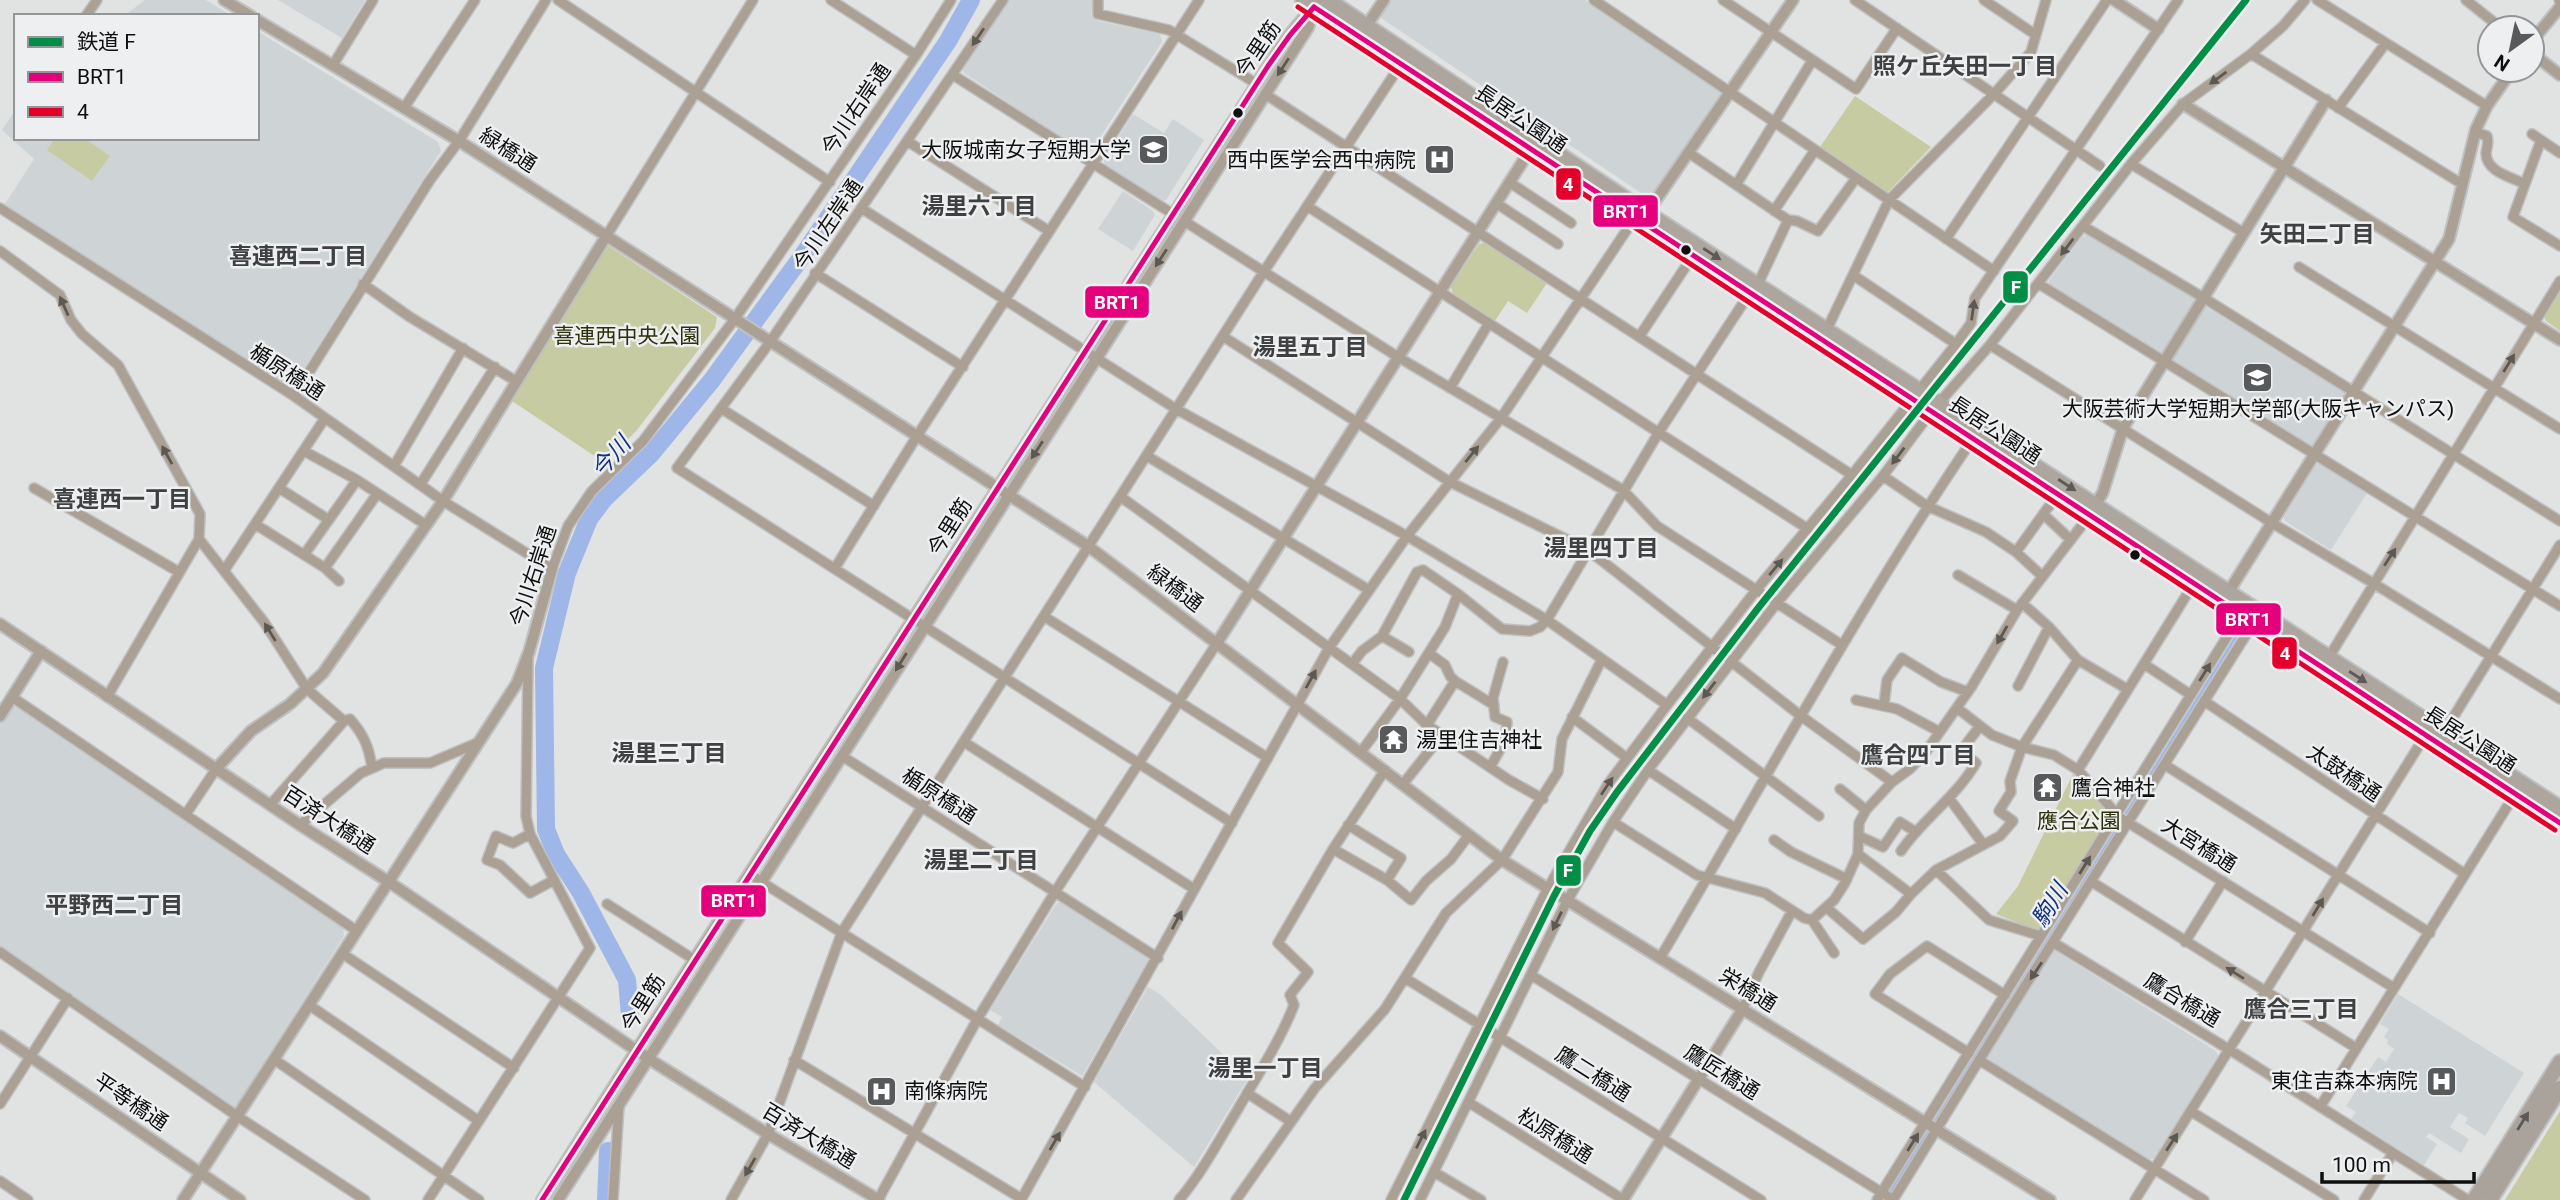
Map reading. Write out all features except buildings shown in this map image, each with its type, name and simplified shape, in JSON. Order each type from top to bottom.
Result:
[{"type":"highway","name":"長居公園通","points":[[1328,0],[1641,216],[2226,596],[2425,736],[2560,823]]},
{"type":"highway","name":"長居公園通","points":[[1311,2],[1530,150],[1641,216],[1692,257],[1827,329],[1916,395]]},
{"type":"highway","name":"長居公園通","points":[[1936,408],[1972,440],[2057,495],[2093,510],[2194,583],[2226,596]]},
{"type":"highway","name":"長居公園通","points":[[2251,613],[2329,657],[2560,808]]},
{"type":"main road","points":[[2474,1200],[2560,1062]]},
{"type":"main road","points":[[2490,1200],[2560,1088]]},
{"type":"street","points":[[224,0],[248,14]]},
{"type":"street","points":[[333,65],[373,0]]},
{"type":"street","points":[[404,108],[475,0]]},
{"type":"street","points":[[294,396],[430,180],[459,141],[546,0]]},
{"type":"street","points":[[558,0],[830,182]]},
{"type":"street","points":[[186,814],[216,769],[251,731],[290,704],[323,673],[443,501],[753,0]]},
{"type":"street","points":[[831,0],[916,55]]},
{"type":"street","name":"今川右岸通","points":[[558,997],[590,948],[530,834],[526,816],[529,652],[552,569],[568,526],[592,492],[643,441],[734,320],[951,0]]},
{"type":"street","name":"今川左岸通","points":[[835,568],[677,467],[722,409],[1003,0]]},
{"type":"street","points":[[1098,0],[1098,14],[1170,30],[1257,84]]},
{"type":"street","points":[[1199,0],[917,436],[835,568],[1232,823]]},
{"type":"street","points":[[1367,25],[1384,0]]},
{"type":"street","points":[[1723,0],[1856,89],[1897,28]]},
{"type":"street","points":[[794,1060],[1021,1200],[1329,648],[1407,536],[1502,418],[1580,299],[1689,153],[1793,0]]},
{"type":"street","points":[[1856,0],[2100,166]]},
{"type":"street","points":[[1984,0],[2036,35]]},
{"type":"street","points":[[1827,329],[1889,200],[1994,94],[2031,52],[2046,0]]},
{"type":"street","points":[[1946,239],[2107,0]]},
{"type":"street","points":[[2114,0],[2158,29]]},
{"type":"street","points":[[1391,1200],[1478,1023],[1588,816],[1627,758],[1757,589],[1956,344],[1971,323],[1975,298],[2178,0]]},
{"type":"street","points":[[1420,1200],[1568,900],[1613,822],[1648,770],[1776,604],[1990,345],[2131,164],[2183,104],[2251,54],[2283,26],[2305,0]]},
{"type":"street","points":[[2317,0],[2487,106]]},
{"type":"street","points":[[2466,0],[2484,14]]},
{"type":"street","points":[[1597,1],[1994,271]]},
{"type":"street","name":"今里筋","points":[[558,1200],[842,755],[998,488],[1311,2]]},
{"type":"street","name":"今里筋","points":[[542,1200],[749,874],[1008,496],[1184,222],[1310,24],[1311,2]]},
{"type":"street","points":[[2546,24],[2560,7]]},
{"type":"street","name":"緑橋通","points":[[259,21],[459,141],[1088,546],[1502,860],[1548,888]]},
{"type":"street","points":[[2338,108],[2385,44]]},
{"type":"street","points":[[2251,54],[2462,184]]},
{"type":"street","points":[[1736,185],[1812,61]]},
{"type":"street","points":[[731,1200],[768,1134],[842,932],[1263,273],[1401,64]]},
{"type":"street","points":[[2546,64],[2560,75]]},
{"type":"street","points":[[953,75],[1173,214]]},
{"type":"street","points":[[2226,596],[2449,239],[2475,132],[2487,106],[2502,84]]},
{"type":"street","points":[[1265,94],[1852,475]]},
{"type":"street","points":[[1812,920],[1827,908],[1858,855],[1859,823],[1866,810],[1892,782],[1910,769],[1940,732],[1968,692],[2019,607],[2093,510],[2103,492],[2123,428],[2326,100]]},
{"type":"street","points":[[2183,104],[2560,340]]},
{"type":"street","points":[[2475,132],[2487,136],[2489,140],[2486,155],[2489,165],[2525,184]]},
{"type":"street","points":[[2532,134],[2560,153]]},
{"type":"street","points":[[2541,140],[2513,217],[2558,241]]},
{"type":"street","points":[[907,141],[1049,231]]},
{"type":"street","points":[[878,1200],[978,1018],[1055,892],[1179,703],[1530,150]]},
{"type":"street","points":[[1774,211],[1815,150]]},
{"type":"street","points":[[1689,153],[1788,220],[1797,221],[1818,231],[1856,178]]},
{"type":"street","points":[[2131,164],[2244,233]]},
{"type":"street","points":[[1509,182],[1571,223]]},
{"type":"street","points":[[1496,203],[1558,244]]},
{"type":"street","points":[[1307,206],[1808,529]]},
{"type":"street","points":[[861,208],[1176,409],[1407,536],[1547,620],[1667,705]]},
{"type":"street","name":"楯原橋通","points":[[1,210],[294,396],[443,501],[552,569]]},
{"type":"street","points":[[1352,664],[1362,650],[1382,635],[1417,572],[1423,570],[1502,629],[1530,631],[1547,620],[1659,432],[1754,289],[1788,220]]},
{"type":"street","points":[[1184,222],[1398,357],[1623,490],[1657,526],[1842,645]]},
{"type":"street","points":[[2083,226],[2204,298],[2560,521]]},
{"type":"street","points":[[0,251],[60,295],[71,320],[82,334],[118,365],[200,514],[198,539],[107,697]]},
{"type":"street","points":[[1639,337],[1692,257]]},
{"type":"street","points":[[2300,267],[2560,429]]},
{"type":"street","points":[[815,273],[963,367]]},
{"type":"street","points":[[1853,275],[1956,344]]},
{"type":"street","points":[[2329,657],[2560,281]]},
{"type":"street","points":[[363,284],[410,317],[516,381]]},
{"type":"street","points":[[2039,284],[2560,606]]},
{"type":"street","points":[[1450,388],[1489,323]]},
{"type":"street","points":[[1224,337],[1450,482],[1588,550],[1801,716],[1892,782]]},
{"type":"street","points":[[1990,345],[2272,523],[2560,699]]},
{"type":"street","points":[[394,466],[463,348]]},
{"type":"street","points":[[420,485],[495,368]]},
{"type":"street","points":[[722,409],[874,506]]},
{"type":"street","points":[[224,571],[325,418]]},
{"type":"street","points":[[1660,958],[1842,645],[1927,506],[1972,440]]},
{"type":"street","points":[[304,451],[357,480],[426,525]]},
{"type":"street","points":[[1147,456],[1369,590]]},
{"type":"street","points":[[1883,476],[1927,506],[1986,532],[2016,552],[2042,576]]},
{"type":"street","points":[[304,555],[357,480]]},
{"type":"street","points":[[34,488],[179,572]]},
{"type":"street","points":[[279,488],[329,520]]},
{"type":"street","points":[[325,568],[377,494]]},
{"type":"street","points":[[2016,552],[2057,495]]},
{"type":"street","points":[[1121,496],[1400,699],[1427,725],[1543,799]]},
{"type":"street","points":[[2043,514],[2071,540]]},
{"type":"street","points":[[255,524],[325,568],[339,581]]},
{"type":"street","points":[[198,539],[264,622],[307,690],[344,721]]},
{"type":"street","points":[[2136,1200],[2425,736],[2443,732],[2560,545]]},
{"type":"street","points":[[1958,575],[2019,607],[2049,628],[2078,660],[2127,689]]},
{"type":"street","points":[[2078,770],[2194,583]]},
{"type":"street","points":[[1360,752],[1430,654],[1446,627],[1458,594]]},
{"type":"street","points":[[1881,1195],[1979,1060],[2054,943],[2092,882],[2122,819],[2192,695],[2251,613]]},
{"type":"street","points":[[1894,1200],[1969,1053],[2041,936],[2122,819],[2165,765],[2204,701],[2251,613]]},
{"type":"street","points":[[1045,617],[1268,758]]},
{"type":"street","name":"百済大橋通","points":[[0,624],[389,882],[649,1059],[878,1200]]},
{"type":"street","points":[[2018,686],[2049,628]]},
{"type":"street","points":[[1382,635],[1409,652]]},
{"type":"street","points":[[0,716],[41,652]]},
{"type":"street","points":[[183,1200],[517,682],[529,652]]},
{"type":"street","points":[[1430,654],[1445,666],[1455,681],[1494,705]]},
{"type":"street","points":[[1884,705],[1887,680],[1902,658],[1941,682],[1968,692]]},
{"type":"street","points":[[1236,1200],[1315,1088],[1385,1009],[1446,914],[1502,860],[1558,772],[1562,739],[1602,659]]},
{"type":"street","points":[[1827,908],[1863,940],[1896,912],[1936,870],[2000,836],[2013,821],[1999,811],[2011,792],[2010,781],[2022,747],[2078,660]]},
{"type":"street","points":[[1490,767],[1505,739],[1507,729],[1507,722],[1495,717],[1493,698],[1503,662]]},
{"type":"street","points":[[2144,664],[2192,695]]},
{"type":"street","points":[[1427,725],[1455,681]]},
{"type":"street","points":[[12,697],[357,931]]},
{"type":"street","points":[[1856,700],[1884,705],[1915,717],[1940,732]]},
{"type":"street","name":"太鼓橋通","points":[[2204,701],[2465,874]]},
{"type":"street","name":"大宮橋通","points":[[1957,708],[1992,735],[2022,747],[2054,755],[2078,770],[2122,819],[2394,988]]},
{"type":"street","points":[[1572,717],[1627,758]]},
{"type":"street","points":[[1687,718],[1819,816]]},
{"type":"street","points":[[270,805],[344,721],[350,719],[363,733],[369,746],[372,768]]},
{"type":"street","points":[[1901,851],[1966,779],[1976,763],[1961,751],[1980,726]]},
{"type":"street","points":[[1403,784],[1443,735]]},
{"type":"street","points":[[964,742],[1194,890]]},
{"type":"street","points":[[300,825],[361,773],[384,763],[430,763],[477,743]]},
{"type":"street","name":"楯原橋通","points":[[842,755],[1158,958]]},
{"type":"street","points":[[2165,765],[2430,933]]},
{"type":"street","points":[[1648,770],[1737,829]]},
{"type":"street","points":[[1179,1200],[1203,1168],[1289,1019],[1294,1005],[1290,995],[1307,972],[1278,943],[1348,825],[1385,771]]},
{"type":"street","points":[[1840,789],[1866,810]]},
{"type":"street","points":[[2320,1107],[2515,794]]},
{"type":"street","points":[[1949,798],[1983,844]]},
{"type":"street","points":[[1613,822],[1696,875],[1765,894],[1812,920],[1834,953]]},
{"type":"street","points":[[1859,835],[1883,846],[1900,822],[1916,832]]},
{"type":"street","points":[[1348,825],[1401,858],[1387,880]]},
{"type":"street","points":[[530,834],[513,843],[496,836],[487,860],[500,865],[530,893],[554,880]]},
{"type":"street","points":[[1334,849],[1387,880],[1412,900],[1426,881],[1451,859],[1469,835]]},
{"type":"street","points":[[1774,840],[1791,852],[1846,879]]},
{"type":"street","points":[[1858,855],[1911,894]]},
{"type":"street","points":[[1936,870],[1989,920],[2041,936]]},
{"type":"street","points":[[749,874],[1085,1087]]},
{"type":"street","points":[[2185,942],[2223,881]]},
{"type":"street","points":[[2092,882],[2356,1048]]},
{"type":"street","name":"栄橋通","points":[[1548,888],[2050,1200]]},
{"type":"street","points":[[607,904],[694,959]]},
{"type":"street","points":[[1623,1200],[1742,1010],[1792,911]]},
{"type":"street","name":"鷹合橋通","points":[[2054,943],[2468,1200]]},
{"type":"street","points":[[1969,1053],[1875,994],[1890,974],[1927,946],[2006,995]]},
{"type":"street","points":[[0,952],[237,1116],[365,1200]]},
{"type":"street","points":[[342,954],[514,1068]]},
{"type":"street","name":"鷹匠橋通","points":[[1531,975],[1699,1078],[1881,1195],[1894,1200]]},
{"type":"street","name":"鷹二橋通","points":[[1405,978],[1761,1200]]},
{"type":"street","points":[[428,1200],[558,997]]},
{"type":"street","points":[[0,1104],[68,998]]},
{"type":"street","points":[[309,1005],[479,1121]]},
{"type":"street","name":"平等橋通","points":[[0,1036],[240,1200]]},
{"type":"street","points":[[275,1060],[479,1200]]},
{"type":"street","points":[[1979,1060],[2204,1200]]},
{"type":"street","points":[[1247,1093],[1290,1121]]},
{"type":"street","name":"松原橋通","points":[[1468,1102],[1623,1200]]},
{"type":"street","points":[[613,1200],[620,1105]]},
{"type":"street","points":[[2192,1112],[2334,1200]]},
{"type":"street","points":[[2364,1200],[2393,1153]]},
{"type":"street","points":[[1434,1172],[1481,1200]]},
{"type":"street","points":[[0,1181],[28,1200]]},
{"type":"shaded area","points":[[145,0],[206,0],[229,14],[127,14]]},
{"type":"shaded area","points":[[278,0],[365,0],[342,38]]},
{"type":"shaded area","points":[[1009,0],[1094,0],[1091,15],[1098,21],[1160,34],[1162,42],[1091,151],[1084,153],[964,73],[962,66]]},
{"type":"shaded area","points":[[1389,0],[1585,0],[1721,93],[1651,196],[1647,197],[1381,18],[1380,12]]},
{"type":"shaded area","points":[[259,32],[438,142],[441,151],[292,387],[288,389],[5,204],[34,159],[2,130],[14,112],[14,140],[259,140]]},
{"type":"shaded area","name":"大阪城南女子短期大学","points":[[1133,114],[1164,133],[1173,119],[1204,140],[1166,200],[1158,202],[1105,167],[1104,160]]},
{"type":"shaded area","name":"大阪城南女子短期大学","points":[[1123,191],[1155,215],[1133,251],[1098,229]]},
{"type":"shaded area","name":"大阪芸術大学短期大学部(大阪キャンパス)","points":[[2089,234],[2193,298],[2194,304],[2163,352],[2158,354],[2049,286],[2049,280],[2083,236]]},
{"type":"shaded area","name":"大阪芸術大学短期大学部(大阪キャンパス)","points":[[2205,306],[2346,393],[2310,449],[2169,361]]},
{"type":"shaded area","name":"大阪芸術大学短期大学部(大阪キャンパス)","points":[[2321,463],[2367,493],[2331,550],[2285,521],[2284,517],[2316,465]]},
{"type":"shaded area","points":[[17,706],[343,927],[344,936],[235,1107],[230,1108],[0,950],[0,723],[10,708]]},
{"type":"shaded area","points":[[1064,901],[1148,957],[1148,962],[1082,1076],[998,1025],[1002,1017],[990,1010],[1057,903]]},
{"type":"shaded area","points":[[2052,951],[2216,1051],[2218,1056],[2155,1158],[2147,1160],[1988,1060],[1986,1055]]},
{"type":"shaded area","points":[[1148,987],[1161,995],[1248,1078],[1194,1167],[1094,1082]]},
{"type":"shaded area","name":"東住吉森本病院","points":[[2398,994],[2524,1073],[2485,1136],[2465,1123],[2468,1118],[2459,1113],[2450,1127],[2469,1139],[2461,1153],[2429,1133],[2426,1137],[2437,1144],[2424,1165],[2351,1119],[2356,1112],[2346,1106],[2378,1057],[2386,1062],[2394,1049],[2387,1044],[2388,1040],[2384,1037],[2389,1029],[2380,1024]]},
{"type":"green space","points":[[1855,96],[1931,147],[1888,192],[1820,147]]},
{"type":"green space","points":[[54,140],[87,140],[110,156],[92,181],[47,150]]},
{"type":"green space","points":[[1484,243],[1547,283],[1527,313],[1508,301],[1495,321],[1453,294],[1451,287],[1479,244]]},
{"type":"green space","name":"喜連西中央公園","points":[[607,245],[717,317],[715,328],[637,430],[605,463],[512,401]]},
{"type":"green space","points":[[2560,292],[2560,331],[2544,317]]},
{"type":"green space","name":"應合公園","points":[[2073,774],[2110,815],[2110,820],[2042,929],[2036,930],[1996,914],[2018,886]]},
{"type":"green space","points":[[2560,1111],[2560,1200],[2505,1200]]},
{"type":"waterway","name":"今川","points":[[630,1016],[627,980],[581,893],[556,854],[546,829],[544,668],[567,573],[589,519],[604,499],[651,454],[712,380],[803,255],[948,41],[971,0]]},
{"type":"waterway","name":"駒川","points":[[1933,1124],[2242,627]]},
{"type":"waterway","name":"駒川","points":[[1885,1200],[1930,1129]]},
{"type":"waterway","name":"今川","points":[[606,1200],[608,1151]]},
{"type":"rail line","name":"F","points":[[1404,1200],[1554,896],[1590,831],[1617,792],[1759,607],[2246,0]]},
{"type":"transit line","name":"4","points":[[1298,7],[2555,830]]},
{"type":"transit line","name":"BRT1","points":[[1314,7],[2560,823]]},
{"type":"transit line","name":"BRT1","points":[[542,1200],[1268,66],[1314,7]]},
{"type":"place","name":"大阪城南女子短期大学","points":[[1154,150]]},
{"type":"place","name":"西中医学会西中病院","points":[[1439,160]]},
{"type":"place","name":"大阪芸術大学短期大学部(大阪キャンパス)","points":[[2258,377]]},
{"type":"place","name":"湯里住吉神社","points":[[1393,740]]},
{"type":"place","name":"鷹合神社","points":[[2048,788]]},
{"type":"place","name":"東住吉森本病院","points":[[2441,1081]]},
{"type":"place","name":"南條病院","points":[[881,1091]]},
{"type":"district","name":"照ケ丘矢田一丁目","points":[[1965,66]]},
{"type":"district","name":"湯里六丁目","points":[[979,206]]},
{"type":"district","name":"矢田二丁目","points":[[2317,234]]},
{"type":"district","name":"喜連西二丁目","points":[[298,256]]},
{"type":"district","name":"湯里五丁目","points":[[1310,347]]},
{"type":"district","name":"喜連西一丁目","points":[[122,499]]},
{"type":"district","name":"湯里四丁目","points":[[1601,548]]},
{"type":"district","name":"湯里三丁目","points":[[669,753]]},
{"type":"district","name":"鷹合四丁目","points":[[1918,755]]},
{"type":"district","name":"湯里二丁目","points":[[981,860]]},
{"type":"district","name":"平野西二丁目","points":[[114,905]]},
{"type":"district","name":"鷹合三丁目","points":[[2301,1009]]},
{"type":"district","name":"湯里一丁目","points":[[1265,1068]]}]
